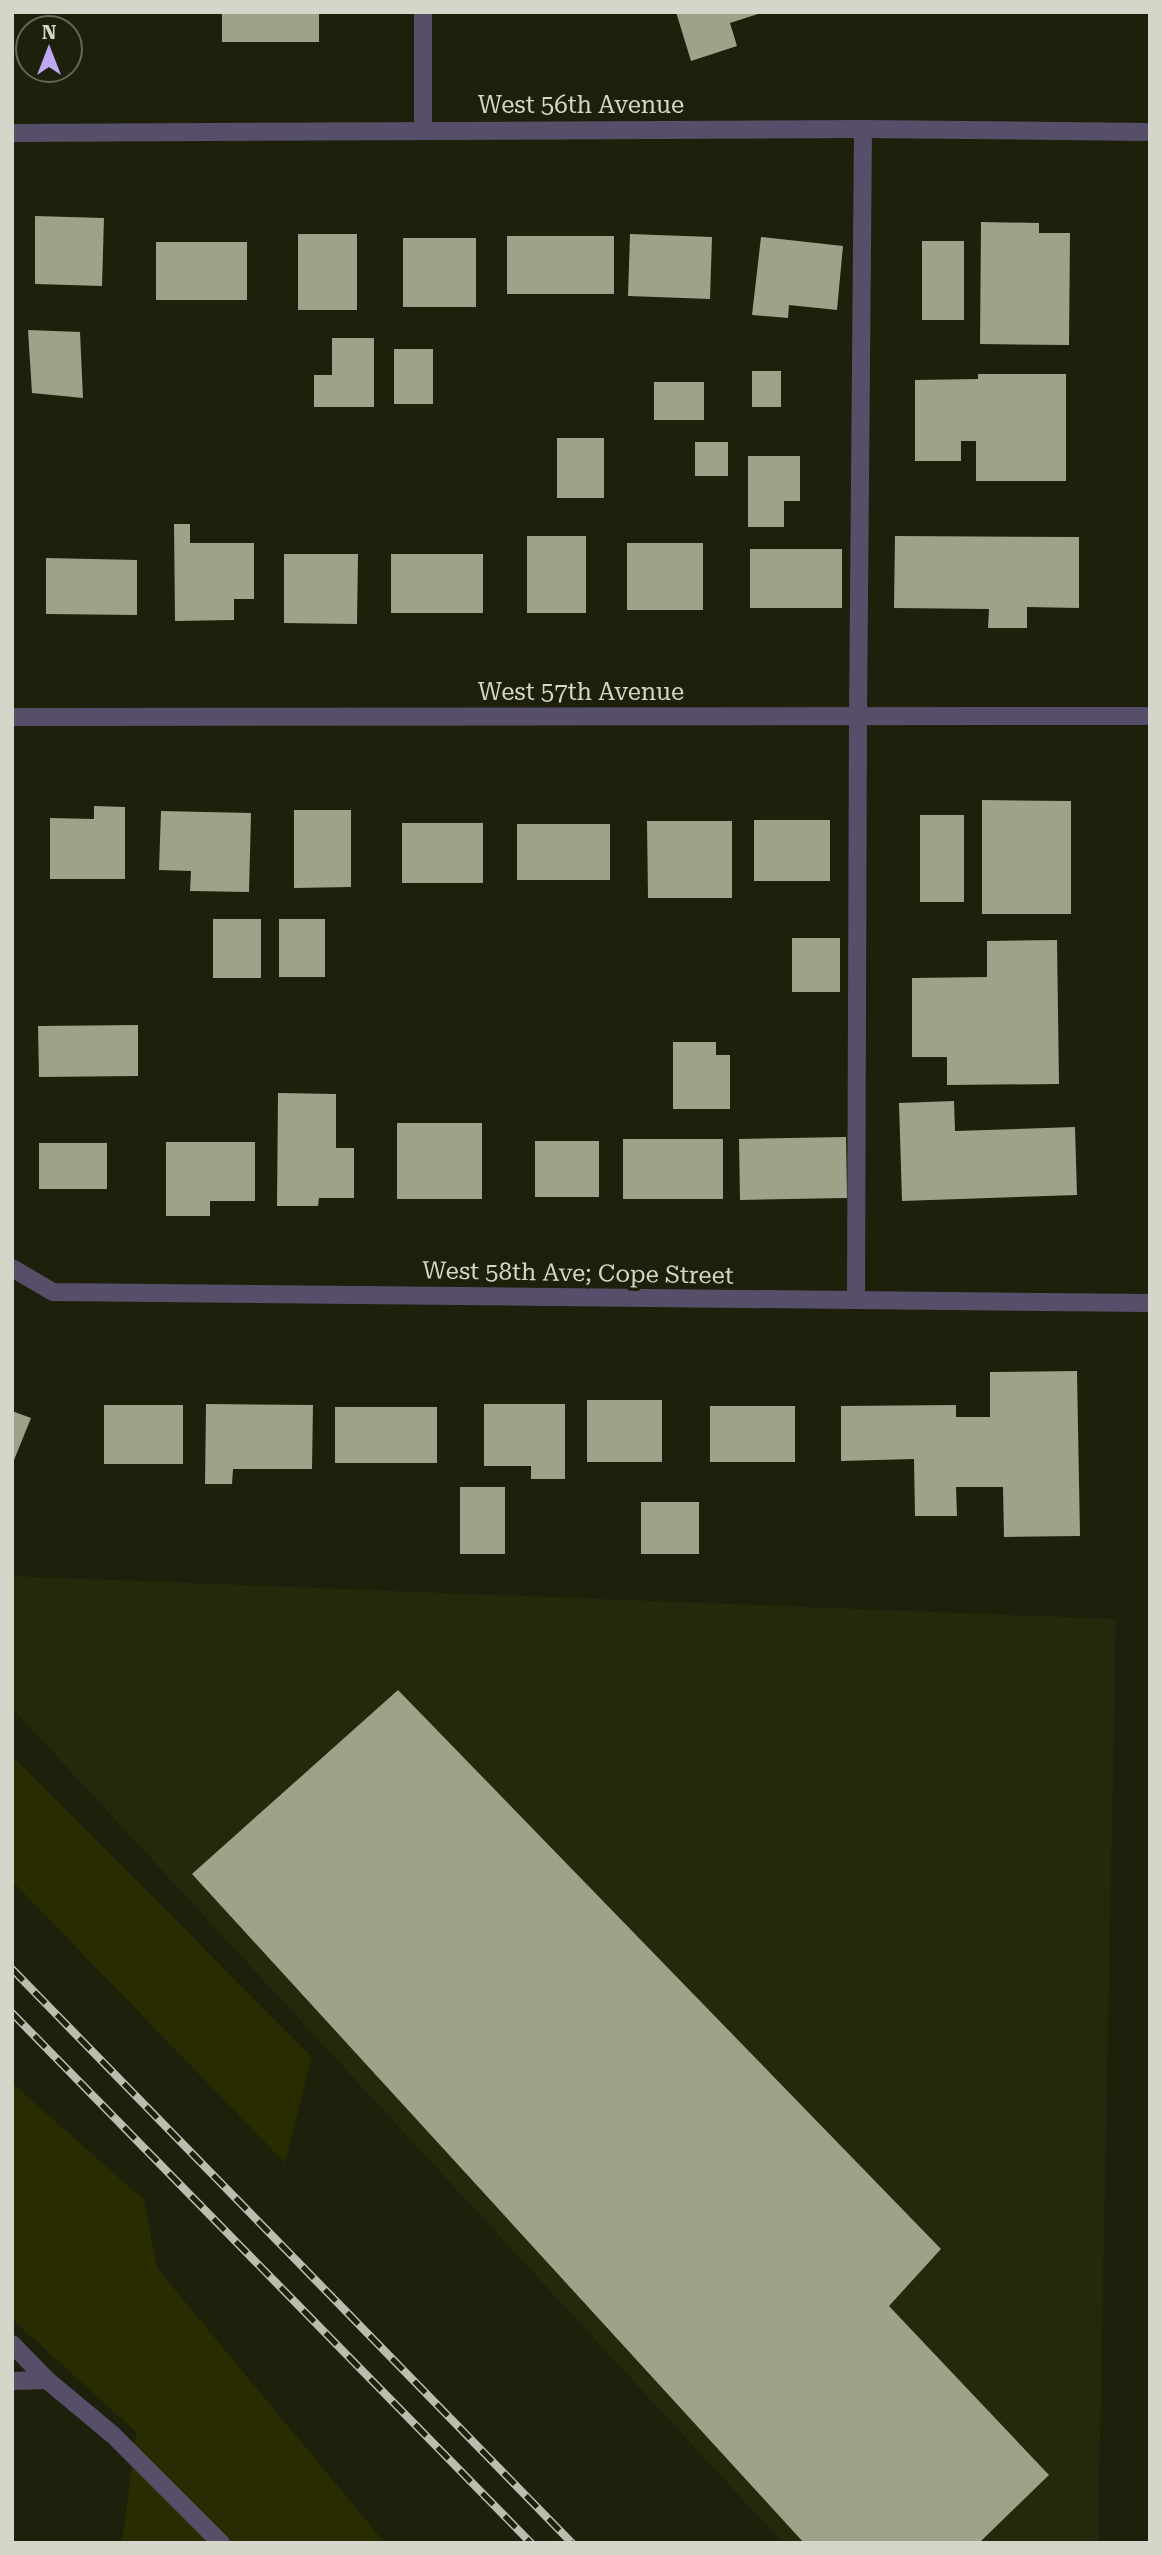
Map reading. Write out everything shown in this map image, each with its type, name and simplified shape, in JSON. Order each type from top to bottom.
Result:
[{"type":"street","points":[[423,12],[423,129]]},
{"type":"street","name":"West 56th Avenue","points":[[12,133],[423,129],[1150,132]]},
{"type":"street","points":[[856,1300],[863,129]]},
{"type":"street","name":"West 57th Avenue","points":[[12,716],[1150,716]]},
{"type":"street","name":"West 58th Ave; Cope Street","points":[[12,1268],[53,1292],[1150,1303]]},
{"type":"street","points":[[12,2344],[47,2380],[113,2435],[221,2543]]},
{"type":"street","points":[[12,2381],[47,2380]]},
{"type":"shaded area","points":[[12,1576],[1116,1619],[1098,2543],[783,2543],[12,1708]]},
{"type":"shaded area","points":[[12,1756],[312,2057],[285,2163],[12,1881]]},
{"type":"shaded area","points":[[12,2083],[144,2200],[157,2268],[385,2543],[122,2543],[136,2432],[12,2319]]},
{"type":"building","points":[[222,12],[319,12],[319,42],[222,42]]},
{"type":"building","points":[[676,12],[761,13],[730,23],[737,46],[691,61]]},
{"type":"building","points":[[35,216],[104,218],[102,286],[35,284]]},
{"type":"building","points":[[981,222],[1039,223],[1039,233],[1070,233],[1069,345],[980,344]]},
{"type":"building","points":[[298,234],[357,234],[357,310],[298,310]]},
{"type":"building","points":[[630,234],[712,237],[710,299],[628,296]]},
{"type":"building","points":[[507,236],[614,236],[614,294],[507,294]]},
{"type":"building","points":[[761,237],[843,246],[837,310],[789,305],[788,318],[752,315]]},
{"type":"building","points":[[403,238],[476,238],[476,307],[403,307]]},
{"type":"building","points":[[922,241],[964,241],[964,320],[922,320]]},
{"type":"building","points":[[156,242],[247,242],[247,300],[156,300]]},
{"type":"building","points":[[28,330],[80,332],[83,398],[32,393]]},
{"type":"building","points":[[332,338],[374,338],[374,407],[314,407],[314,375],[332,375]]},
{"type":"building","points":[[394,349],[433,349],[433,404],[394,404]]},
{"type":"building","points":[[752,371],[781,371],[781,407],[752,407]]},
{"type":"building","points":[[978,374],[1066,374],[1066,481],[976,481],[976,441],[961,441],[961,461],[915,461],[915,380],[978,379]]},
{"type":"building","points":[[654,382],[704,382],[704,420],[654,420]]},
{"type":"building","points":[[557,438],[604,438],[604,498],[557,498]]},
{"type":"building","points":[[695,442],[728,442],[728,476],[695,476]]},
{"type":"building","points":[[748,456],[800,456],[800,501],[784,501],[784,527],[748,527]]},
{"type":"building","points":[[174,524],[190,524],[190,543],[254,543],[254,599],[234,599],[234,620],[175,621]]},
{"type":"building","points":[[527,536],[586,536],[586,613],[527,613]]},
{"type":"building","points":[[895,536],[1079,537],[1079,608],[1027,607],[1027,628],[988,628],[989,609],[894,608]]},
{"type":"building","points":[[627,543],[703,543],[703,610],[627,610]]},
{"type":"building","points":[[750,549],[842,549],[842,608],[750,608]]},
{"type":"building","points":[[284,554],[358,554],[357,624],[284,623]]},
{"type":"building","points":[[391,554],[483,554],[483,613],[391,613]]},
{"type":"building","points":[[46,558],[137,560],[137,615],[46,614]]},
{"type":"building","points":[[982,800],[1071,801],[1071,914],[982,914]]},
{"type":"building","points":[[94,806],[125,807],[125,879],[50,879],[50,818],[94,819]]},
{"type":"building","points":[[294,810],[351,810],[351,887],[294,888]]},
{"type":"building","points":[[161,811],[251,813],[249,892],[190,891],[191,871],[159,870]]},
{"type":"building","points":[[920,815],[964,815],[964,902],[920,902]]},
{"type":"building","points":[[754,820],[830,820],[830,881],[754,881]]},
{"type":"building","points":[[647,821],[732,821],[732,898],[648,898]]},
{"type":"building","points":[[402,823],[483,823],[483,883],[402,883]]},
{"type":"building","points":[[517,824],[610,824],[610,880],[517,880]]},
{"type":"building","points":[[213,919],[261,919],[261,978],[213,978]]},
{"type":"building","points":[[279,919],[325,919],[325,977],[279,977]]},
{"type":"building","points":[[792,938],[840,938],[840,992],[792,992]]},
{"type":"building","points":[[1057,940],[1059,1084],[947,1085],[947,1057],[912,1057],[912,978],[987,977],[987,941]]},
{"type":"building","points":[[138,1025],[138,1076],[39,1077],[38,1026]]},
{"type":"building","points":[[673,1042],[716,1042],[716,1055],[730,1055],[730,1109],[673,1109]]},
{"type":"building","points":[[278,1093],[336,1094],[336,1148],[354,1148],[354,1198],[319,1198],[318,1206],[277,1206]]},
{"type":"building","points":[[954,1101],[955,1131],[1075,1127],[1077,1195],[902,1201],[899,1103]]},
{"type":"building","points":[[397,1123],[482,1123],[482,1199],[397,1199]]},
{"type":"building","points":[[846,1137],[847,1198],[740,1200],[739,1139]]},
{"type":"building","points":[[623,1139],[723,1139],[723,1199],[623,1199]]},
{"type":"building","points":[[535,1141],[599,1141],[599,1197],[535,1197]]},
{"type":"building","points":[[166,1142],[255,1142],[255,1201],[210,1201],[210,1216],[166,1216]]},
{"type":"building","points":[[39,1143],[107,1143],[107,1189],[39,1189]]},
{"type":"building","points":[[1077,1371],[1080,1536],[1004,1537],[1003,1487],[956,1487],[957,1516],[915,1516],[914,1459],[841,1461],[841,1406],[956,1405],[956,1417],[990,1417],[990,1372]]},
{"type":"building","points":[[587,1400],[662,1400],[662,1462],[587,1462]]},
{"type":"building","points":[[206,1404],[313,1405],[312,1469],[233,1469],[232,1484],[205,1484]]},
{"type":"building","points":[[484,1404],[565,1404],[565,1479],[531,1479],[531,1466],[484,1466]]},
{"type":"building","points":[[104,1405],[183,1405],[183,1464],[104,1464]]},
{"type":"building","points":[[710,1406],[795,1406],[795,1462],[710,1462]]},
{"type":"building","points":[[335,1407],[437,1407],[437,1463],[335,1463]]},
{"type":"building","points":[[12,1411],[31,1418],[12,1465]]},
{"type":"building","points":[[460,1487],[505,1487],[505,1554],[460,1554]]},
{"type":"building","points":[[641,1502],[699,1502],[699,1554],[641,1554]]},
{"type":"building","points":[[398,1690],[941,2249],[889,2306],[1049,2475],[979,2543],[804,2543],[192,1874]]},
{"type":"railway","points":[[12,1969],[572,2543]]},
{"type":"railway","points":[[12,2013],[531,2543]]}]
